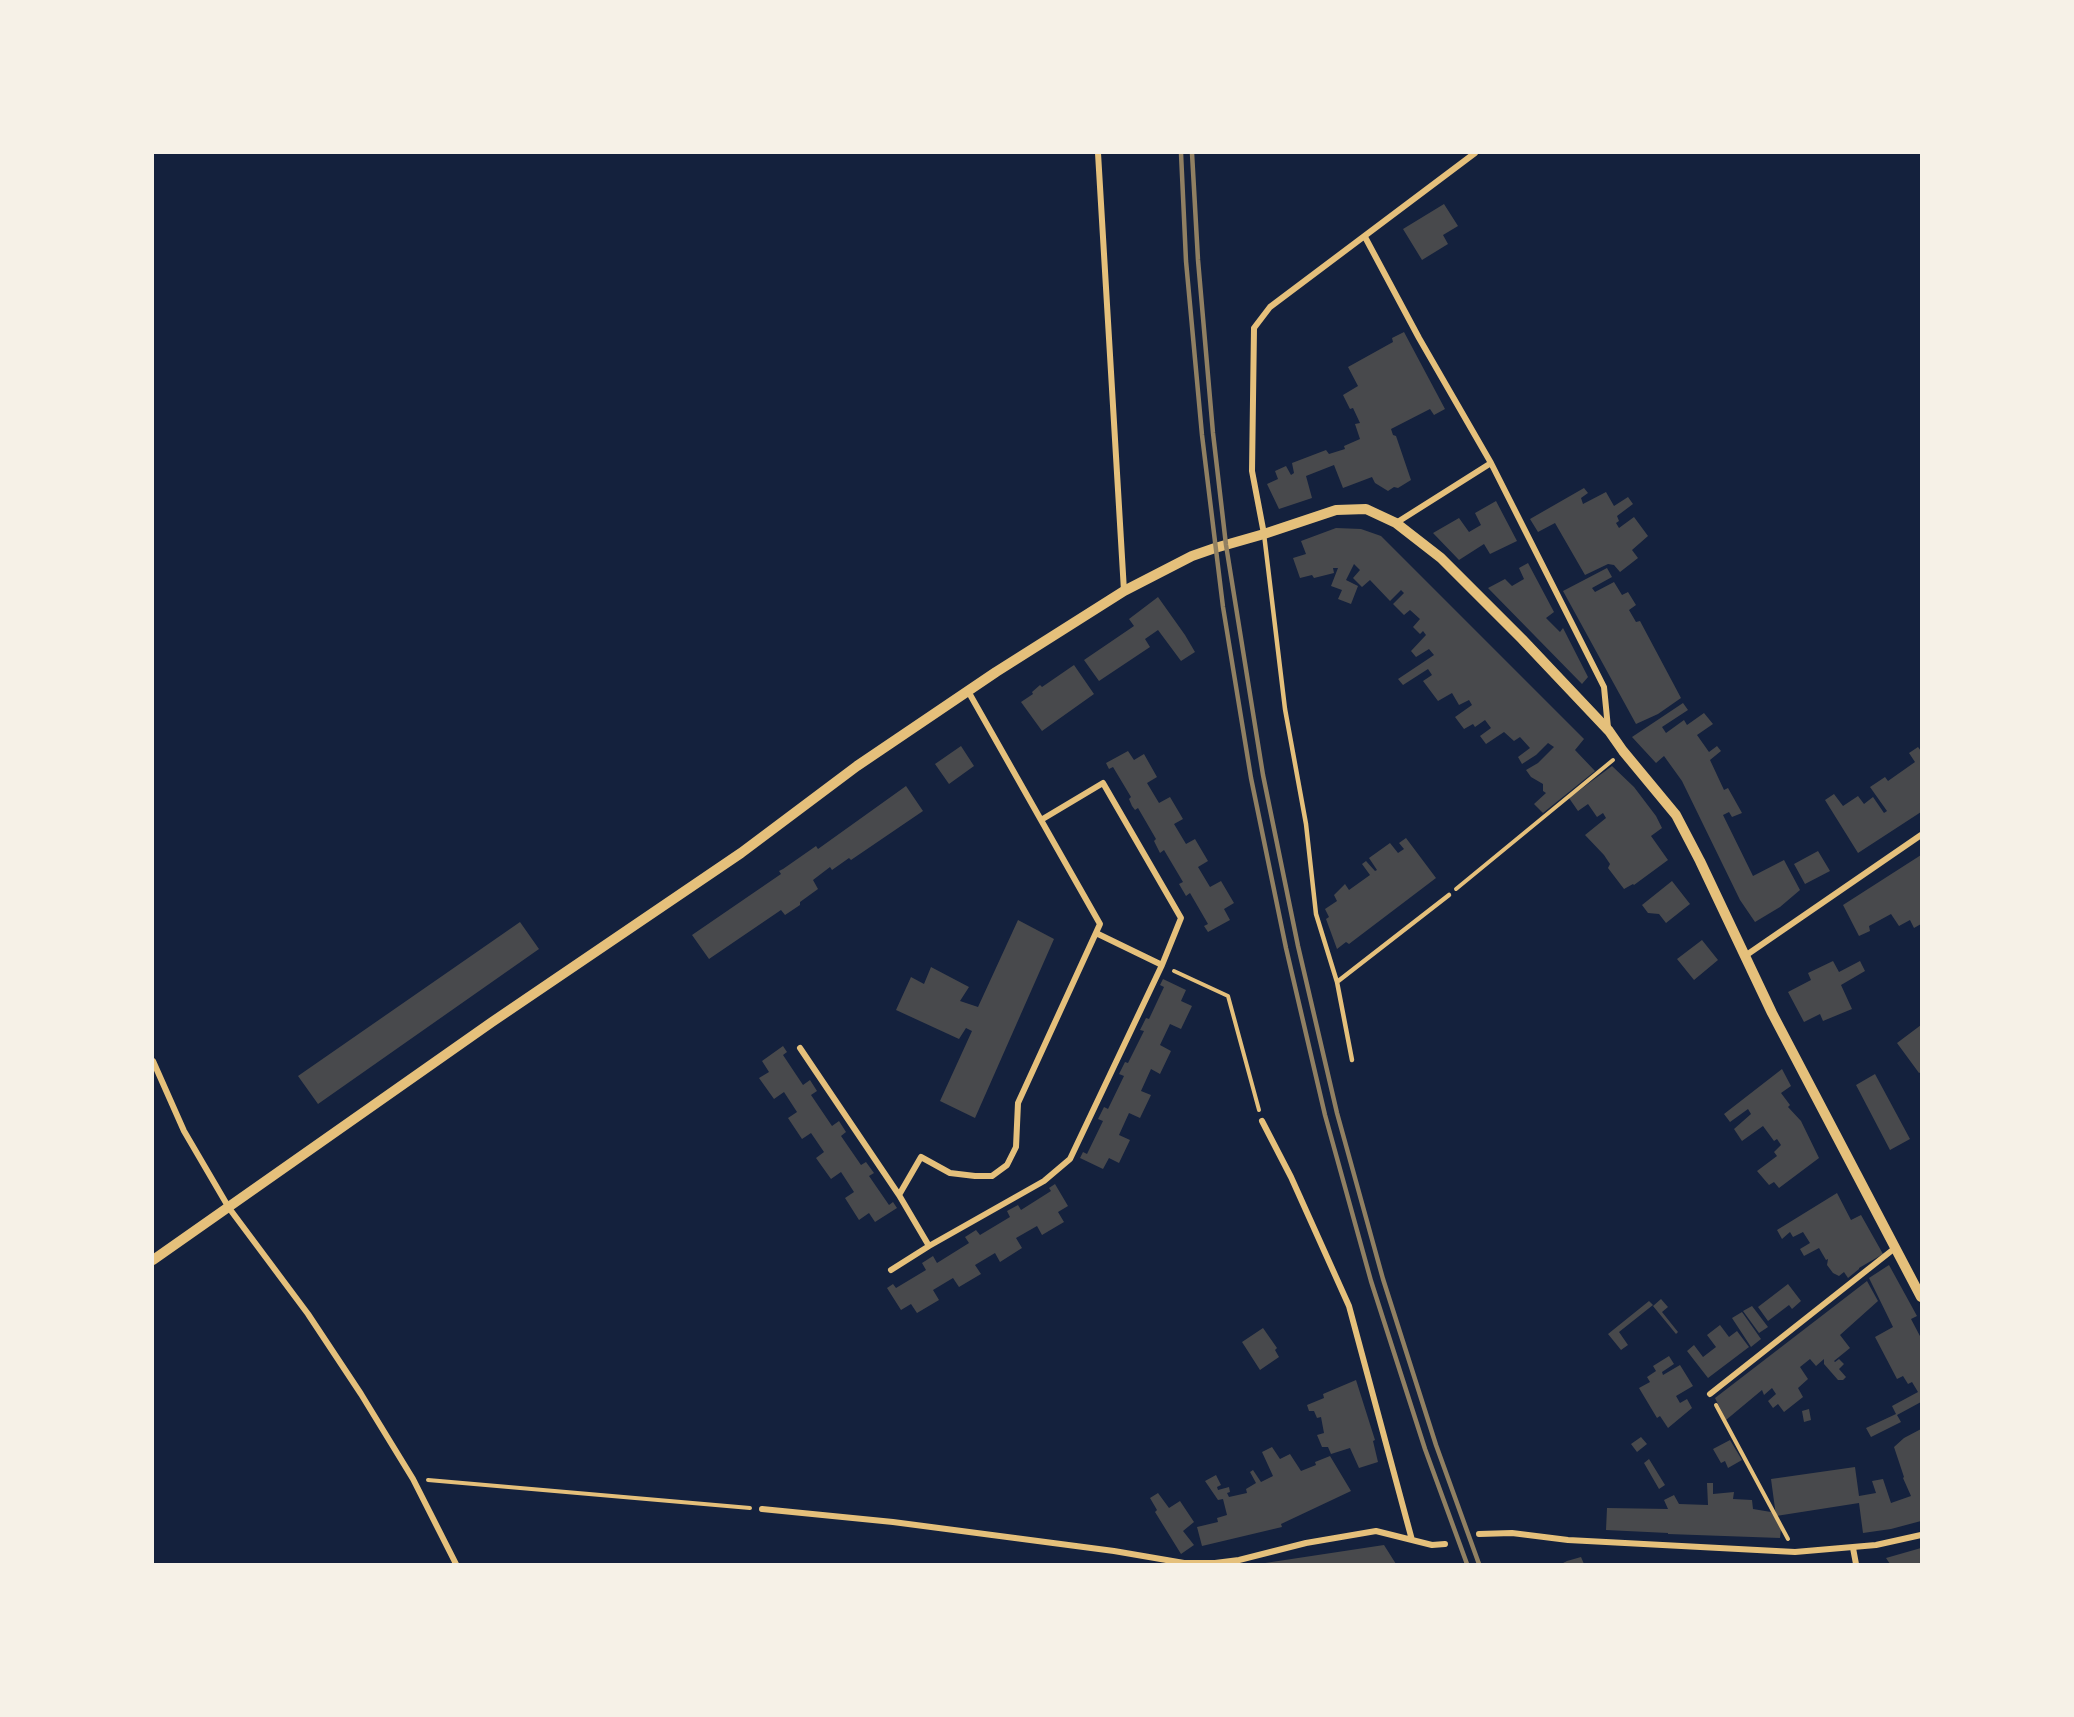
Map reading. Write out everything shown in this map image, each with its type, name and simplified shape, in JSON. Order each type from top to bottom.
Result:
[{"type":"street","points":[[1098,153],[1124,591]]},
{"type":"street","points":[[1264,534],[1252,471],[1254,328],[1270,307],[1475,153]]},
{"type":"street","points":[[1365,237],[1419,338],[1491,463],[1604,687],[1609,731]]},
{"type":"street","points":[[1396,523],[1491,463]]},
{"type":"street","points":[[153,1260],[445,1055],[741,853],[857,766],[968,691],[1124,591],[1192,556],[1336,510],[1366,509],[1396,523],[1441,558],[1609,731],[1676,815],[1744,956],[1921,1298]]},
{"type":"street","points":[[898,1195],[921,1157],[950,1173],[975,1176],[992,1176],[1007,1165],[1016,1147],[1018,1103],[1100,924],[968,691]]},
{"type":"street","points":[[891,1270],[1044,1181],[1070,1159],[1162,965],[1181,918],[1103,783],[1041,820]]},
{"type":"street","points":[[1744,956],[1921,835]]},
{"type":"street","points":[[1096,933],[1162,965]]},
{"type":"street","points":[[800,1048],[898,1195],[929,1246]]},
{"type":"street","points":[[153,1061],[184,1131],[229,1208],[308,1314],[361,1394],[412,1479],[456,1564]]},
{"type":"street","points":[[1262,1121],[1291,1177],[1349,1306],[1412,1540]]},
{"type":"street","points":[[1710,1394],[1895,1248]]},
{"type":"street","points":[[762,1509],[893,1522],[1114,1551],[1184,1563],[1239,1560],[1306,1542],[1376,1531],[1432,1545],[1445,1544]]},
{"type":"street","points":[[1479,1534],[1512,1533],[1568,1540],[1795,1552],[1853,1548],[1921,1535]]},
{"type":"street","points":[[1853,1548],[1856,1564]]},
{"type":"lane","points":[[1264,534],[1285,709],[1306,824],[1316,914],[1337,982],[1352,1060]]},
{"type":"lane","points":[[1337,982],[1449,895]]},
{"type":"path","points":[[1449,895],[1623,751]]},
{"type":"path","points":[[1162,965],[1228,996],[1262,1121]]},
{"type":"path","points":[[1710,1394],[1795,1552]]},
{"type":"path","points":[[412,1479],[762,1509]]},
{"type":"building","points":[[1444,204],[1458,226],[1443,235],[1448,244],[1422,260],[1403,229]]},
{"type":"building","points":[[1404,332],[1445,409],[1434,415],[1430,409],[1391,429],[1393,435],[1396,436],[1411,480],[1388,491],[1375,483],[1372,477],[1343,488],[1334,465],[1306,476],[1312,498],[1279,509],[1267,484],[1278,479],[1275,471],[1286,466],[1291,475],[1294,473],[1292,463],[1326,450],[1329,454],[1345,449],[1344,446],[1360,439],[1355,424],[1360,423],[1353,408],[1350,409],[1343,395],[1358,386],[1348,367],[1393,342],[1392,338]]},
{"type":"building","points":[[1584,488],[1588,493],[1581,498],[1583,504],[1606,492],[1614,506],[1628,497],[1633,504],[1617,516],[1619,521],[1616,523],[1619,528],[1634,517],[1648,536],[1632,550],[1638,558],[1620,572],[1614,565],[1608,564],[1585,575],[1555,523],[1538,532],[1530,519]]},
{"type":"building","points":[[1496,501],[1517,541],[1490,554],[1484,544],[1459,560],[1433,533],[1459,518],[1469,532],[1481,525],[1475,513]]},
{"type":"building","points":[[1336,528],[1361,529],[1381,536],[1584,739],[1575,750],[1595,771],[1543,813],[1534,804],[1546,793],[1543,791],[1543,784],[1531,777],[1526,770],[1538,763],[1554,747],[1548,743],[1522,764],[1518,757],[1530,748],[1520,737],[1514,741],[1504,732],[1486,744],[1480,736],[1491,728],[1485,720],[1475,727],[1473,724],[1464,729],[1455,717],[1472,705],[1469,700],[1459,705],[1452,693],[1438,701],[1423,681],[1432,675],[1428,669],[1403,685],[1398,679],[1434,655],[1429,649],[1416,657],[1411,651],[1426,635],[1423,631],[1420,634],[1413,627],[1420,619],[1410,610],[1404,615],[1393,604],[1404,593],[1401,590],[1390,601],[1370,580],[1362,587],[1353,578],[1360,570],[1354,564],[1346,580],[1358,586],[1351,604],[1338,599],[1342,590],[1331,586],[1338,568],[1333,568],[1334,573],[1314,578],[1312,575],[1300,578],[1293,558],[1306,554],[1301,541]]},
{"type":"building","points":[[1528,563],[1554,612],[1546,618],[1560,632],[1563,628],[1588,677],[1582,684],[1488,588],[1505,579],[1512,586],[1524,579],[1519,568]]},
{"type":"building","points":[[1607,568],[1612,577],[1592,588],[1595,592],[1614,582],[1622,595],[1628,592],[1636,605],[1629,610],[1636,622],[1640,621],[1681,698],[1658,714],[1636,724],[1563,591]]},
{"type":"building","points":[[1158,597],[1195,652],[1181,661],[1158,630],[1145,639],[1150,647],[1099,681],[1084,660],[1134,626],[1129,619]]},
{"type":"building","points":[[1074,665],[1094,694],[1042,731],[1021,702],[1033,694],[1032,692],[1040,685],[1042,687]]},
{"type":"building","points":[[1683,703],[1688,710],[1662,727],[1666,733],[1684,720],[1687,725],[1704,713],[1713,724],[1697,735],[1709,752],[1717,746],[1721,751],[1710,760],[1724,790],[1728,788],[1742,813],[1732,817],[1729,812],[1723,815],[1753,876],[1784,860],[1800,890],[1780,907],[1755,922],[1740,900],[1682,781],[1664,756],[1656,763],[1632,737]]},
{"type":"building","points":[[961,746],[974,766],[949,784],[935,764]]},
{"type":"building","points":[[1918,747],[1921,751],[1921,812],[1858,853],[1825,800],[1834,794],[1843,806],[1858,796],[1864,804],[1873,797],[1884,813],[1887,811],[1870,787],[1885,777],[1888,781],[1915,762],[1909,753]]},
{"type":"building","points":[[1128,751],[1134,760],[1144,754],[1157,777],[1147,783],[1159,803],[1170,797],[1183,819],[1174,824],[1186,844],[1195,839],[1208,861],[1198,867],[1210,887],[1221,881],[1234,903],[1224,909],[1230,920],[1208,932],[1204,926],[1208,924],[1190,893],[1186,896],[1179,884],[1183,882],[1164,850],[1160,853],[1154,841],[1156,839],[1138,808],[1135,810],[1132,806],[1129,799],[1131,797],[1113,767],[1109,769],[1106,763]]},
{"type":"building","points":[[1612,766],[1634,787],[1656,816],[1662,828],[1651,836],[1668,860],[1634,885],[1624,889],[1608,868],[1610,864],[1604,855],[1585,835],[1606,818],[1603,813],[1597,817],[1588,804],[1578,811],[1569,798]]},
{"type":"building","points":[[906,786],[923,811],[851,860],[849,858],[832,870],[830,867],[813,880],[818,889],[800,902],[800,905],[785,915],[781,910],[709,959],[692,935],[781,874],[779,871],[816,846],[818,849]]},
{"type":"building","points":[[1406,838],[1436,878],[1349,944],[1346,942],[1337,949],[1326,919],[1329,917],[1325,909],[1337,901],[1334,895],[1345,884],[1349,890],[1370,875],[1362,864],[1366,861],[1375,871],[1377,870],[1369,858],[1390,843],[1398,853],[1404,849],[1399,843]]},
{"type":"building","points":[[1818,851],[1830,871],[1805,884],[1794,864]]},
{"type":"building","points":[[1921,855],[1921,924],[1914,928],[1910,920],[1899,926],[1891,914],[1869,926],[1870,931],[1859,936],[1843,905]]},
{"type":"building","points":[[1672,881],[1690,904],[1666,923],[1659,914],[1648,913],[1642,905]]},
{"type":"building","points":[[1018,920],[1054,939],[975,1118],[940,1101],[972,1031],[966,1028],[959,1039],[896,1010],[911,977],[924,984],[931,967],[969,987],[960,1001],[978,1007]]},
{"type":"building","points":[[520,922],[539,949],[318,1104],[298,1076]]},
{"type":"building","points":[[1702,940],[1718,960],[1694,980],[1677,959]]},
{"type":"building","points":[[1833,961],[1839,972],[1860,961],[1865,971],[1841,985],[1852,1009],[1823,1021],[1820,1014],[1804,1022],[1788,992],[1811,980],[1808,973]]},
{"type":"building","points":[[1163,979],[1186,990],[1181,1001],[1192,1006],[1181,1029],[1170,1024],[1160,1045],[1171,1051],[1160,1074],[1151,1069],[1141,1091],[1151,1095],[1140,1118],[1129,1113],[1119,1135],[1130,1140],[1119,1163],[1109,1158],[1103,1169],[1080,1158],[1083,1152],[1087,1154],[1103,1121],[1098,1119],[1104,1107],[1108,1109],[1124,1076],[1119,1074],[1125,1062],[1128,1063],[1144,1031],[1140,1030],[1146,1018],[1149,1019],[1164,987],[1160,985]]},
{"type":"building","points":[[1921,1025],[1921,1072],[1919,1073],[1897,1043]]},
{"type":"building","points":[[783,1046],[787,1052],[783,1055],[803,1085],[810,1080],[817,1091],[811,1095],[832,1126],[839,1121],[846,1132],[841,1136],[861,1165],[866,1162],[874,1173],[869,1176],[889,1205],[893,1202],[897,1208],[875,1222],[869,1213],[859,1220],[845,1198],[854,1192],[841,1172],[831,1179],[816,1158],[824,1152],[811,1133],[802,1139],[788,1118],[797,1112],[784,1092],[774,1099],[759,1078],[769,1072],[762,1061]]},
{"type":"building","points":[[1782,1069],[1791,1086],[1781,1093],[1790,1105],[1788,1107],[1801,1121],[1819,1158],[1779,1188],[1774,1182],[1769,1185],[1757,1171],[1777,1156],[1774,1152],[1781,1145],[1777,1139],[1774,1141],[1763,1126],[1742,1141],[1734,1129],[1751,1114],[1748,1109],[1730,1122],[1724,1114]]},
{"type":"building","points":[[1875,1074],[1910,1139],[1890,1150],[1856,1085]]},
{"type":"building","points":[[1055,1184],[1068,1206],[1058,1212],[1064,1222],[1042,1235],[1037,1226],[1016,1238],[1022,1248],[1000,1262],[995,1253],[975,1265],[981,1274],[959,1287],[953,1278],[933,1290],[939,1300],[917,1313],[911,1304],[901,1310],[887,1288],[893,1284],[896,1288],[926,1270],[922,1263],[933,1256],[937,1263],[969,1243],[965,1237],[976,1230],[980,1235],[1010,1217],[1007,1211],[1018,1205],[1021,1210],[1051,1191],[1049,1188]]},
{"type":"building","points":[[1837,1193],[1851,1220],[1861,1215],[1883,1254],[1859,1268],[1848,1278],[1844,1272],[1839,1276],[1833,1273],[1827,1265],[1828,1259],[1826,1260],[1819,1248],[1804,1256],[1800,1249],[1810,1243],[1803,1232],[1793,1237],[1790,1232],[1782,1239],[1777,1230]]},
{"type":"building","points":[[1889,1265],[1917,1316],[1911,1319],[1921,1338],[1921,1402],[1897,1415],[1901,1422],[1871,1437],[1866,1428],[1896,1414],[1892,1406],[1918,1392],[1912,1382],[1908,1384],[1903,1376],[1897,1379],[1875,1337],[1893,1327],[1869,1278]]},
{"type":"building","points":[[1867,1281],[1878,1301],[1840,1335],[1850,1348],[1834,1361],[1839,1359],[1844,1364],[1839,1369],[1846,1377],[1843,1380],[1838,1380],[1824,1364],[1824,1359],[1816,1366],[1810,1359],[1800,1367],[1808,1379],[1798,1388],[1803,1397],[1784,1412],[1778,1404],[1773,1408],[1768,1401],[1776,1394],[1772,1388],[1764,1395],[1762,1390],[1726,1420],[1715,1398]]},
{"type":"building","points":[[1788,1284],[1801,1301],[1792,1309],[1789,1305],[1768,1321],[1758,1307]]},
{"type":"building","points":[[1661,1299],[1668,1307],[1662,1312],[1678,1332],[1676,1334],[1653,1306]]},
{"type":"building","points":[[1649,1301],[1653,1305],[1619,1332],[1628,1345],[1621,1350],[1608,1334]]},
{"type":"building","points":[[1752,1306],[1768,1327],[1759,1333],[1743,1311]]},
{"type":"building","points":[[1742,1312],[1761,1339],[1751,1347],[1732,1318]]},
{"type":"building","points":[[1720,1325],[1729,1337],[1737,1331],[1749,1347],[1708,1378],[1687,1351],[1694,1345],[1703,1357],[1716,1347],[1707,1335]]},
{"type":"building","points":[[1263,1328],[1277,1348],[1275,1350],[1279,1357],[1260,1370],[1242,1342]]},
{"type":"building","points":[[1669,1356],[1674,1364],[1662,1372],[1663,1375],[1680,1365],[1693,1386],[1676,1396],[1680,1403],[1687,1399],[1692,1408],[1668,1428],[1660,1416],[1657,1418],[1639,1388],[1650,1382],[1647,1377],[1656,1371],[1653,1366]]},
{"type":"building","points":[[1356,1380],[1375,1440],[1373,1441],[1378,1462],[1359,1468],[1350,1448],[1331,1454],[1328,1447],[1322,1447],[1317,1435],[1324,1433],[1321,1417],[1317,1418],[1314,1411],[1309,1411],[1307,1405],[1324,1398],[1323,1394]]},
{"type":"building","points":[[1809,1409],[1811,1420],[1804,1422],[1802,1411]]},
{"type":"building","points":[[1921,1429],[1921,1521],[1863,1533],[1859,1503],[1776,1516],[1771,1479],[1855,1467],[1859,1496],[1876,1493],[1872,1481],[1883,1479],[1891,1503],[1911,1496],[1894,1447],[1904,1438]]},
{"type":"building","points":[[1641,1437],[1647,1444],[1637,1452],[1631,1444]]},
{"type":"building","points":[[1730,1440],[1742,1460],[1728,1468],[1725,1461],[1721,1463],[1713,1449]]},
{"type":"building","points":[[1272,1447],[1280,1459],[1290,1454],[1301,1471],[1330,1456],[1351,1491],[1281,1524],[1282,1527],[1202,1546],[1197,1527],[1218,1522],[1217,1518],[1227,1515],[1223,1499],[1218,1500],[1205,1481],[1216,1475],[1221,1485],[1217,1487],[1218,1490],[1229,1487],[1230,1492],[1227,1493],[1229,1497],[1247,1493],[1246,1489],[1256,1483],[1250,1472],[1253,1470],[1261,1482],[1273,1476],[1262,1452]]},
{"type":"building","points":[[1649,1459],[1665,1485],[1659,1489],[1644,1463]]},
{"type":"building","points":[[1707,1483],[1713,1483],[1713,1494],[1734,1492],[1733,1499],[1752,1500],[1753,1509],[1771,1512],[1781,1528],[1780,1538],[1606,1530],[1607,1508],[1668,1509],[1664,1500],[1674,1495],[1679,1504],[1708,1505]]},
{"type":"building","points":[[1158,1493],[1169,1508],[1180,1501],[1194,1522],[1183,1531],[1194,1545],[1181,1554],[1155,1512],[1157,1510],[1150,1498]]},
{"type":"building","points":[[1384,1545],[1396,1564],[1265,1564],[1265,1563]]},
{"type":"building","points":[[1921,1548],[1921,1564],[1890,1564],[1886,1558]]},
{"type":"building","points":[[1581,1557],[1584,1564],[1561,1564],[1567,1561]]},
{"type":"railway","points":[[1181,153],[1186,261],[1202,435],[1223,607],[1251,778],[1286,948],[1325,1115],[1371,1281],[1425,1449],[1467,1564]]},
{"type":"railway","points":[[1192,153],[1198,260],[1213,433],[1226,545],[1263,775],[1298,946],[1337,1113],[1383,1279],[1436,1445],[1479,1564]]}]
